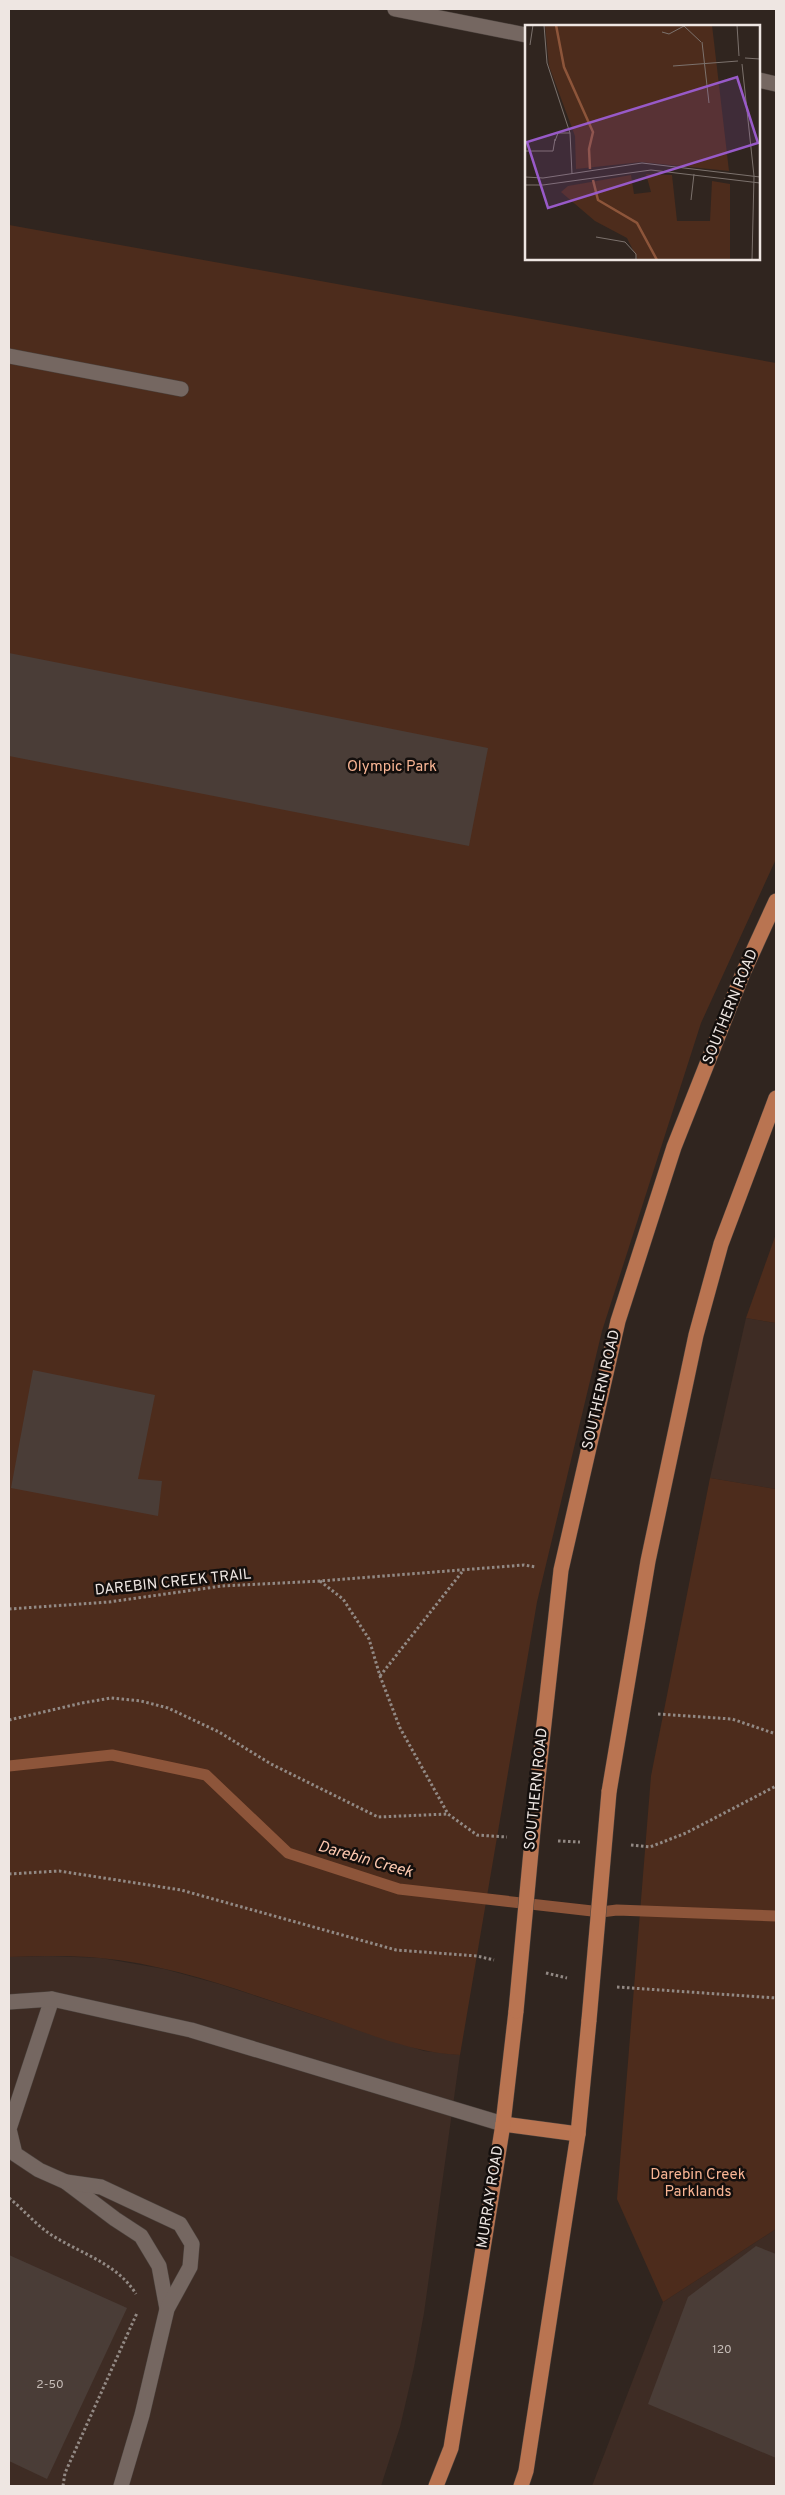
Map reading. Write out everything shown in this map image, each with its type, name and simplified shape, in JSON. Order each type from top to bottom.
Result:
[{"type":"main road","name":"SOUTHERN ROAD","points":[[526,1904],[561,1570],[618,1321],[674,1147],[743,973],[776,901]]},
{"type":"main road","points":[[520,2486],[526,2471],[578,2134],[609,1792],[648,1560],[696,1335],[721,1244],[776,1098]]},
{"type":"main road","name":"MURRAY ROAD","points":[[436,2486],[451,2448],[503,2124],[526,1904]]},
{"type":"main road","points":[[503,2124],[578,2134]]},
{"type":"street","points":[[395,9],[525,34]]},
{"type":"street","points":[[760,80],[776,84]]},
{"type":"street","points":[[9,356],[181,390]]},
{"type":"street","points":[[52,1999],[10,2129],[15,2154],[39,2170],[66,2182],[114,2219],[141,2236],[159,2266],[167,2309]]},
{"type":"street","points":[[9,2002],[52,1999],[192,2030],[503,2124]]},
{"type":"street","points":[[66,2182],[101,2187],[180,2224],[192,2244],[190,2267],[167,2309],[142,2415],[121,2486]]},
{"type":"path","name":"DAREBIN CREEK TRAIL","points":[[9,1609],[109,1602],[222,1586],[320,1581],[524,1565],[561,1570]]},
{"type":"path","points":[[380,1676],[462,1571]]},
{"type":"path","points":[[320,1581],[343,1599],[369,1639],[380,1676],[400,1728],[448,1814],[476,1835],[515,1838]]},
{"type":"path","points":[[9,1720],[111,1698],[141,1701],[168,1708],[219,1732],[271,1764],[378,1818],[448,1814]]},
{"type":"path","points":[[658,1714],[732,1719],[776,1734]]},
{"type":"path","points":[[621,1845],[650,1847],[686,1832],[776,1786]]},
{"type":"path","points":[[554,1840],[583,1842]]},
{"type":"path","points":[[9,1874],[59,1871],[181,1890],[396,1950],[477,1956],[496,1961]]},
{"type":"path","points":[[544,1972],[573,1979]]},
{"type":"path","points":[[612,1987],[776,1998]]},
{"type":"path","points":[[9,2198],[49,2234],[105,2264],[127,2281],[136,2294],[137,2302]]},
{"type":"path","points":[[63,2486],[65,2474],[138,2310]]},
{"type":"shaded area","points":[[746,1318],[776,1323],[776,1489],[710,1478]]},
{"type":"shaded area","points":[[9,1957],[101,1958],[164,1969],[219,1984],[424,2051],[460,2055],[424,2313],[400,2427],[381,2486],[9,2486]]},
{"type":"shaded area","points":[[776,2229],[776,2486],[592,2486],[663,2302]]},
{"type":"green space","name":"Olympic Park","points":[[9,225],[776,363],[776,859],[701,1023],[602,1331],[537,1602],[460,2055],[405,2046],[237,1989],[156,1967],[89,1957],[9,1957]]},
{"type":"green space","points":[[776,1234],[776,1323],[746,1318]]},
{"type":"green space","name":"Darebin Creek Parklands","points":[[710,1478],[776,1489],[776,2229],[663,2302],[617,2199],[651,1776]]},
{"type":"building","points":[[9,653],[488,748],[469,846],[9,756]]},
{"type":"building","points":[[33,1370],[155,1395],[138,1479],[162,1481],[158,1516],[11,1488]]},
{"type":"building","points":[[756,2246],[776,2254],[776,2458],[648,2404],[688,2297]]},
{"type":"building","points":[[9,2255],[127,2308],[47,2479],[9,2461]]},
{"type":"waterway","name":"Darebin Creek","points":[[9,1766],[112,1755],[206,1775],[288,1853],[399,1889],[601,1912],[617,1910],[776,1916]]}]
